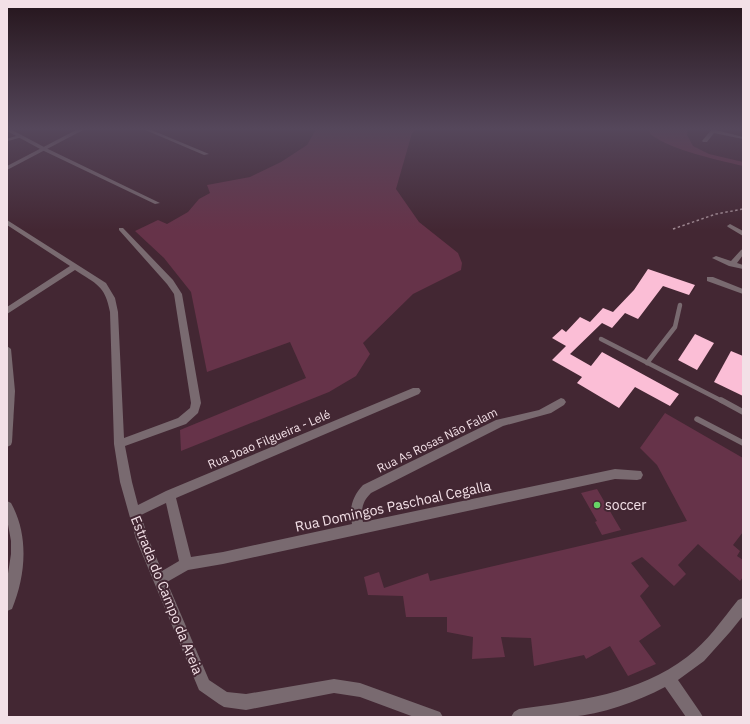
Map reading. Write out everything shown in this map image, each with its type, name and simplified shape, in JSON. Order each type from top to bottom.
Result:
[{"type":"street","points":[[7,168],[17,163]]},
{"type":"street","points":[[73,163],[157,203]]},
{"type":"street","name":"Estrada do Campo da Areia","points":[[7,222],[103,285],[112,298],[114,312],[119,444],[126,482],[134,513],[158,580],[204,685],[224,699],[246,702],[259,701],[334,686],[360,690],[435,717]]},
{"type":"street","points":[[730,226],[743,234]]},
{"type":"street","points":[[119,444],[182,421],[195,410],[196,403],[178,294],[170,282],[121,229]]},
{"type":"street","points":[[732,264],[743,251]]},
{"type":"street","points":[[716,258],[743,267]]},
{"type":"street","points":[[7,311],[74,266]]},
{"type":"street","points":[[710,279],[743,292]]},
{"type":"street","points":[[7,349],[10,391],[7,442]]},
{"type":"street","name":"Rua Joao Filgueira - Lelé","points":[[134,513],[170,495],[416,391]]},
{"type":"street","name":"Rua As Rosas Não Falam","points":[[359,529],[355,514],[356,504],[360,496],[367,489],[500,423],[511,419],[552,410],[560,402]]},
{"type":"street","name":"Rua Domingos Paschoal Cegalla","points":[[158,580],[186,564],[223,558],[615,474],[637,475]]},
{"type":"street","points":[[170,495],[186,564]]},
{"type":"street","points":[[7,506],[12,514],[16,529],[17,553],[12,589],[7,604]]},
{"type":"street","points":[[520,717],[553,712],[625,697],[667,678],[693,661],[715,639],[743,605]]},
{"type":"street","points":[[667,678],[695,717]]},
{"type":"lane","points":[[647,363],[675,327],[680,305]]},
{"type":"lane","points":[[601,339],[743,412]]},
{"type":"lane","points":[[697,419],[743,443]]},
{"type":"path","points":[[673,229],[722,211],[743,209]]},
{"type":"shaded area","points":[[279,163],[403,163],[396,189],[419,222],[458,253],[462,263],[461,270],[413,294],[363,343],[370,354],[356,376],[329,392],[181,451],[180,430],[306,378],[290,342],[207,372],[191,292],[164,258],[135,231],[158,220],[167,224],[188,212],[199,199],[210,193],[207,185],[250,177]]},
{"type":"shaded area","points":[[730,163],[743,163],[743,166]]},
{"type":"shaded area","points":[[665,413],[743,458],[743,532],[733,545],[740,551],[737,556],[743,560],[743,577],[740,581],[698,544],[678,565],[686,574],[674,586],[642,557],[631,563],[649,586],[640,596],[661,626],[639,641],[656,664],[628,676],[610,646],[586,659],[584,655],[534,666],[531,638],[501,637],[505,657],[472,659],[473,637],[447,632],[447,617],[406,617],[403,596],[368,595],[364,577],[379,572],[384,588],[428,573],[430,581],[687,521],[657,465],[640,448]]},
{"type":"shaded area","name":"soccer","points":[[597,489],[621,530],[602,535],[595,522],[597,521],[581,493]]},
{"type":"building","points":[[648,269],[695,285],[689,295],[663,286],[638,319],[625,313],[612,328],[602,323],[570,354],[591,366],[602,352],[679,394],[670,406],[635,387],[619,408],[577,383],[582,377],[552,360],[566,346],[552,338],[562,329],[566,332],[580,317],[590,322],[603,308],[613,312],[634,290]]},
{"type":"building","points":[[695,334],[714,343],[697,370],[678,360]]},
{"type":"building","points":[[731,351],[743,356],[743,396],[714,382]]},
{"type":"place","name":"soccer","points":[[597,505]]}]
